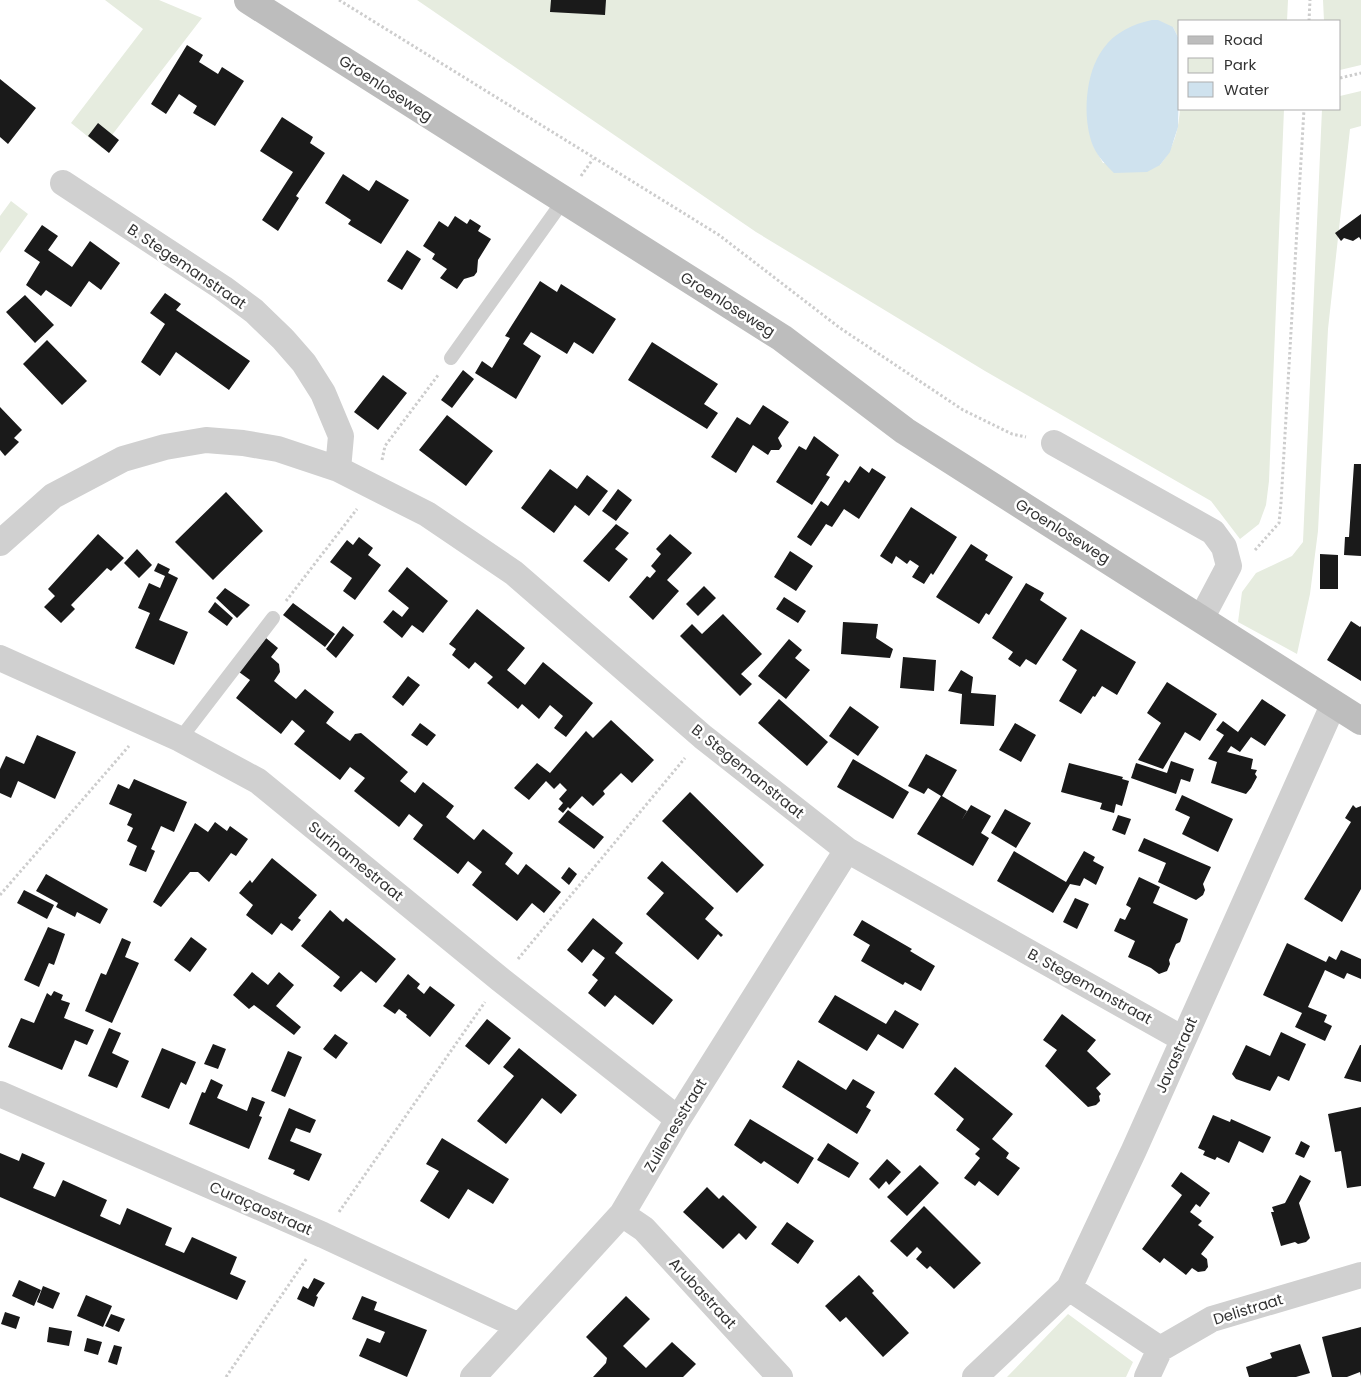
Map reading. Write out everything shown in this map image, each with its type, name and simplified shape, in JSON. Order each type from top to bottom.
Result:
[{"type":"main road","name":"Groenloseweg","points":[[248,0],[782,338],[905,431],[1361,721]]},
{"type":"street","name":"B. Stegemanstraat","points":[[63,183],[223,288],[254,312],[282,339],[304,363],[323,393],[341,436],[338,470]]},
{"type":"street","name":"B. Stegemanstraat","points":[[0,542],[53,496],[123,459],[165,447],[206,440],[243,443],[278,449],[338,470],[375,486],[427,514],[514,573],[703,736],[847,850],[1183,1039]]},
{"type":"street","points":[[1054,443],[1213,532],[1224,548],[1229,566],[1201,618]]},
{"type":"street","name":"Surinamestraat","points":[[0,658],[180,739],[258,781],[501,980],[678,1119]]},
{"type":"street","name":"Javastraat","points":[[975,1377],[1069,1288],[1134,1150],[1334,703]]},
{"type":"street","name":"Zuilenesstraat","points":[[473,1377],[622,1214],[678,1119],[847,850]]},
{"type":"street","name":"Curaçaostraat","points":[[0,1094],[323,1235],[519,1326]]},
{"type":"street","name":"Arubastraat","points":[[622,1214],[644,1229],[780,1377]]},
{"type":"street","name":"Delistraat","points":[[1160,1349],[1212,1318],[1361,1275]]},
{"type":"street","points":[[1069,1288],[1160,1349],[1148,1377]]},
{"type":"lane","points":[[451,358],[563,201]]},
{"type":"lane","points":[[180,739],[273,618]]},
{"type":"path","points":[[339,0],[719,236],[840,328],[963,410],[1012,434],[1054,443]]},
{"type":"path","points":[[1309,20],[1310,0]]},
{"type":"path","points":[[1341,78],[1361,73]]},
{"type":"path","points":[[1229,566],[1242,560],[1263,544],[1279,523],[1304,110]]},
{"type":"path","points":[[0,895],[146,724]]},
{"type":"path","points":[[226,1377],[501,980],[703,736]]},
{"type":"green space","points":[[105,0],[159,0],[202,18],[102,148],[71,123],[143,29]]},
{"type":"green space","points":[[417,0],[1288,0],[1287,20],[1178,20],[1178,37],[1173,27],[1089,124],[1093,145],[1103,163],[1160,165],[1169,152],[1175,138],[1180,110],[1284,110],[1269,481],[1266,505],[1259,524],[1240,539],[1211,501],[985,371],[756,232]]},
{"type":"green space","points":[[1323,0],[1361,0],[1361,65],[1341,70],[1341,20],[1324,20]]},
{"type":"green space","points":[[1361,91],[1361,126],[1350,129],[1328,329],[1318,531],[1310,594],[1297,654],[1238,622],[1242,592],[1256,573],[1292,556],[1303,542],[1322,110],[1341,110],[1341,96]]},
{"type":"green space","points":[[11,201],[28,214],[0,253],[0,216]]},
{"type":"green space","points":[[1068,1314],[1133,1362],[1126,1377],[1007,1377]]},
{"type":"water","points":[[1158,20],[1173,27],[1178,37],[1178,127],[1170,152],[1160,165],[1147,172],[1114,173],[1097,154],[1093,146],[1087,122],[1089,83],[1092,70],[1103,49],[1119,33],[1138,24]]},
{"type":"building","points":[[551,0],[606,0],[605,15],[550,12]]},
{"type":"building","points":[[187,45],[203,55],[199,62],[218,74],[222,67],[244,81],[215,126],[193,113],[197,106],[179,94],[166,114],[151,104]]},
{"type":"building","points":[[0,79],[36,108],[8,144],[0,137]]},
{"type":"building","points":[[282,117],[313,137],[310,143],[325,153],[296,196],[299,198],[278,231],[262,220],[293,172],[260,151]]},
{"type":"building","points":[[98,123],[119,140],[109,153],[88,136]]},
{"type":"building","points":[[343,174],[369,191],[376,180],[409,200],[381,244],[348,224],[351,220],[325,203]]},
{"type":"building","points":[[1361,214],[1361,240],[1359,237],[1353,241],[1344,238],[1341,241],[1335,233]]},
{"type":"building","points":[[455,216],[467,224],[470,219],[481,226],[478,231],[491,239],[478,260],[477,272],[474,276],[464,279],[457,289],[440,278],[447,269],[432,259],[435,254],[423,246],[439,221],[448,227]]},
{"type":"building","points":[[42,225],[58,236],[48,250],[72,267],[90,241],[120,263],[101,290],[89,281],[71,307],[46,290],[41,296],[26,285],[40,262],[24,251]]},
{"type":"building","points":[[407,250],[421,259],[402,290],[387,281]]},
{"type":"building","points":[[540,281],[557,292],[561,284],[616,319],[593,354],[574,342],[567,354],[531,332],[523,344],[541,356],[516,399],[475,373],[482,361],[492,368],[510,338],[505,336]]},
{"type":"building","points":[[165,293],[181,304],[176,310],[250,361],[229,390],[176,352],[160,376],[141,362],[165,324],[150,313]]},
{"type":"building","points":[[25,295],[54,325],[35,343],[6,312]]},
{"type":"building","points":[[47,340],[87,381],[62,405],[23,364]]},
{"type":"building","points":[[652,342],[718,384],[704,404],[718,413],[707,429],[628,380]]},
{"type":"building","points":[[463,370],[474,379],[452,408],[441,400]]},
{"type":"building","points":[[383,375],[407,393],[378,430],[354,412]]},
{"type":"building","points":[[763,405],[789,422],[778,438],[782,446],[779,450],[771,450],[768,455],[753,445],[736,473],[711,457],[737,417],[750,425]]},
{"type":"building","points":[[0,407],[22,430],[14,438],[19,442],[5,456],[0,450]]},
{"type":"building","points":[[447,415],[493,451],[466,486],[419,450]]},
{"type":"building","points":[[814,436],[839,455],[826,475],[830,477],[812,505],[776,482],[799,446],[806,450]]},
{"type":"building","points":[[1354,464],[1361,464],[1361,556],[1344,555],[1345,537],[1349,537]]},
{"type":"building","points":[[860,466],[869,473],[872,468],[886,477],[859,519],[844,509],[832,527],[826,524],[811,546],[797,537],[821,501],[828,506],[845,480],[849,483]]},
{"type":"building","points":[[550,469],[577,489],[587,475],[608,491],[589,516],[575,505],[554,533],[521,508]]},
{"type":"building","points":[[618,489],[632,500],[616,521],[602,511]]},
{"type":"building","points":[[226,492],[263,531],[213,580],[175,542]]},
{"type":"building","points":[[911,507],[957,537],[933,575],[931,573],[924,584],[912,577],[919,566],[910,560],[907,564],[896,556],[892,564],[880,556]]},
{"type":"building","points":[[616,524],[629,533],[615,549],[628,559],[609,582],[583,561]]},
{"type":"building","points":[[98,534],[124,558],[111,571],[107,568],[71,605],[75,609],[61,623],[44,607],[55,596],[48,589]]},
{"type":"building","points":[[670,534],[692,553],[667,580],[679,591],[653,620],[629,597],[647,576],[650,578],[656,571],[651,566],[661,554],[656,549]]},
{"type":"building","points":[[359,537],[373,548],[368,555],[381,565],[355,600],[343,591],[352,578],[330,562],[347,540],[353,545]]},
{"type":"building","points":[[971,544],[988,555],[985,560],[1013,577],[989,615],[986,613],[979,624],[936,597]]},
{"type":"building","points":[[137,549],[152,565],[139,578],[124,563]]},
{"type":"building","points":[[790,551],[813,566],[796,591],[774,577]]},
{"type":"building","points":[[1320,554],[1338,555],[1338,589],[1320,589]]},
{"type":"building","points":[[158,563],[170,569],[168,573],[178,578],[159,620],[188,632],[174,665],[135,648],[150,613],[138,608],[149,583],[160,588],[165,576],[154,571]]},
{"type":"building","points":[[407,567],[448,601],[423,633],[412,625],[402,638],[383,622],[393,610],[402,617],[409,608],[388,591]]},
{"type":"building","points":[[1026,583],[1044,593],[1040,600],[1067,618],[1036,665],[1026,659],[1020,667],[1008,659],[1013,652],[992,638]]},
{"type":"building","points":[[704,586],[716,598],[698,616],[686,604]]},
{"type":"building","points":[[225,588],[250,605],[237,618],[216,598]]},
{"type":"building","points":[[784,597],[806,611],[798,623],[776,609]]},
{"type":"building","points":[[215,602],[233,618],[227,626],[208,612]]},
{"type":"building","points":[[293,603],[335,634],[325,647],[283,615]]},
{"type":"building","points":[[477,609],[525,648],[507,670],[525,685],[543,662],[593,703],[566,737],[554,728],[563,716],[550,705],[539,719],[522,704],[518,709],[487,683],[493,677],[475,662],[469,669],[452,655],[456,649],[449,644]]},
{"type":"building","points":[[723,614],[762,654],[741,674],[752,684],[740,696],[680,636],[692,624],[702,634]]},
{"type":"building","points":[[1351,621],[1361,626],[1361,681],[1327,660]]},
{"type":"building","points":[[843,622],[878,624],[876,638],[893,649],[890,658],[841,654]]},
{"type":"building","points":[[343,626],[354,635],[336,658],[326,649]]},
{"type":"building","points":[[1081,629],[1136,662],[1117,695],[1102,686],[1081,714],[1059,701],[1077,670],[1062,660]]},
{"type":"building","points":[[266,638],[278,648],[271,657],[279,664],[280,672],[274,681],[296,699],[305,689],[334,712],[326,723],[350,741],[355,734],[361,733],[408,772],[400,781],[415,793],[423,782],[454,806],[446,817],[474,840],[483,829],[513,853],[505,864],[518,875],[526,864],[561,892],[544,913],[532,903],[517,921],[472,885],[482,872],[468,861],[458,874],[413,839],[423,825],[409,814],[399,827],[354,791],[365,778],[350,767],[340,780],[294,744],[305,731],[292,720],[281,734],[236,698],[250,680],[239,672]]},
{"type":"building","points":[[789,639],[802,650],[795,658],[810,670],[786,699],[758,676]]},
{"type":"building","points":[[903,657],[936,660],[934,691],[900,688]]},
{"type":"building","points":[[961,670],[973,677],[971,693],[996,695],[994,726],[960,724],[962,694],[948,691]]},
{"type":"building","points":[[408,676],[420,685],[403,706],[392,697]]},
{"type":"building","points":[[1167,682],[1217,714],[1200,741],[1185,732],[1163,769],[1138,760],[1161,723],[1147,713]]},
{"type":"building","points":[[779,699],[828,742],[807,766],[758,723]]},
{"type":"building","points":[[1262,699],[1286,715],[1265,746],[1251,737],[1240,752],[1231,746],[1227,752],[1253,759],[1251,769],[1257,770],[1255,774],[1257,777],[1251,788],[1246,794],[1211,783],[1217,762],[1208,759],[1224,735],[1216,730],[1223,721],[1238,732]]},
{"type":"building","points":[[850,706],[879,727],[858,756],[829,736]]},
{"type":"building","points":[[611,720],[654,760],[632,783],[621,773],[603,791],[605,794],[593,806],[582,796],[570,809],[568,807],[563,813],[558,809],[563,803],[559,799],[567,790],[560,783],[554,789],[546,781],[529,800],[514,788],[537,763],[550,773],[586,731],[593,738]]},
{"type":"building","points":[[420,723],[436,735],[427,746],[411,735]]},
{"type":"building","points":[[1015,723],[1036,735],[1021,762],[999,750]]},
{"type":"building","points":[[37,735],[76,752],[55,799],[18,781],[11,798],[0,793],[0,769],[6,756],[24,764]]},
{"type":"building","points":[[926,754],[957,770],[942,796],[967,811],[961,821],[971,805],[991,816],[981,833],[989,838],[973,866],[917,834],[941,796],[928,788],[924,794],[908,786]]},
{"type":"building","points":[[853,759],[909,792],[893,819],[837,787]]},
{"type":"building","points":[[1171,761],[1194,769],[1190,782],[1181,779],[1176,794],[1131,778],[1136,763],[1167,773]]},
{"type":"building","points":[[1069,763],[1123,777],[1122,779],[1129,781],[1122,806],[1116,804],[1114,813],[1100,809],[1102,803],[1061,792]]},
{"type":"building","points":[[134,779],[187,802],[174,832],[161,826],[151,849],[155,851],[146,872],[129,865],[137,846],[127,841],[133,828],[127,825],[132,814],[109,804],[118,784],[129,789]]},
{"type":"building","points":[[690,792],[764,865],[737,893],[662,821]]},
{"type":"building","points":[[1182,795],[1233,819],[1218,852],[1182,834],[1190,817],[1175,810]]},
{"type":"building","points":[[1353,805],[1356,808],[1361,806],[1361,889],[1342,922],[1304,899],[1351,822],[1345,818]]},
{"type":"building","points":[[1005,809],[1031,823],[1016,848],[991,833]]},
{"type":"building","points":[[568,810],[604,837],[594,849],[558,822]]},
{"type":"building","points":[[1118,815],[1131,819],[1125,835],[1112,830]]},
{"type":"building","points":[[215,822],[227,831],[230,826],[248,839],[236,856],[231,853],[209,882],[198,872],[190,872],[161,907],[153,902],[195,823],[208,832]]},
{"type":"building","points":[[1144,838],[1211,867],[1203,884],[1205,890],[1203,895],[1196,900],[1158,882],[1166,863],[1138,851]]},
{"type":"building","points":[[1014,851],[1066,882],[1084,851],[1095,857],[1093,861],[1104,867],[1096,885],[1084,878],[1080,886],[1070,884],[1053,913],[997,881]]},
{"type":"building","points":[[272,858],[317,895],[298,918],[301,920],[292,931],[281,923],[272,935],[246,915],[253,905],[239,893],[250,880],[252,883]]},
{"type":"building","points":[[662,861],[714,908],[705,919],[723,935],[721,937],[718,934],[698,960],[646,914],[664,893],[647,878]]},
{"type":"building","points":[[569,867],[577,874],[569,885],[561,878]]},
{"type":"building","points":[[46,874],[108,909],[100,924],[77,912],[75,917],[56,907],[58,903],[36,891]]},
{"type":"building","points":[[1139,877],[1160,887],[1153,903],[1188,919],[1180,942],[1176,944],[1169,960],[1170,964],[1167,971],[1159,974],[1128,957],[1135,941],[1114,931],[1120,918],[1125,920],[1131,908],[1126,905]]},
{"type":"building","points":[[24,890],[54,905],[47,919],[17,903]]},
{"type":"building","points":[[1075,898],[1089,904],[1077,929],[1063,922]]},
{"type":"building","points":[[330,910],[343,922],[346,918],[396,959],[376,983],[361,971],[341,992],[333,986],[340,977],[301,946]]},
{"type":"building","points":[[593,918],[623,943],[615,953],[673,1000],[653,1025],[615,995],[605,1007],[588,993],[598,980],[592,975],[605,958],[593,949],[582,963],[567,950]]},
{"type":"building","points":[[862,920],[912,949],[910,951],[935,966],[921,991],[905,982],[903,985],[861,961],[870,945],[853,935]]},
{"type":"building","points":[[48,927],[65,934],[54,965],[49,963],[39,987],[24,980]]},
{"type":"building","points":[[191,937],[207,949],[190,972],[174,960]]},
{"type":"building","points":[[122,938],[131,942],[125,957],[139,963],[112,1023],[85,1011],[101,973],[106,975]]},
{"type":"building","points":[[1287,943],[1326,962],[1329,956],[1336,960],[1341,950],[1361,959],[1361,979],[1347,973],[1344,979],[1325,970],[1308,1007],[1327,1015],[1324,1022],[1332,1026],[1325,1041],[1295,1027],[1302,1013],[1263,995]]},
{"type":"building","points":[[252,972],[268,985],[279,972],[294,985],[276,1006],[301,1027],[294,1035],[254,1005],[249,1009],[233,995]]},
{"type":"building","points":[[408,974],[420,984],[417,988],[424,994],[430,986],[455,1005],[430,1037],[399,1009],[395,1014],[383,1006]]},
{"type":"building","points":[[54,991],[63,995],[61,1000],[70,1003],[64,1018],[94,1030],[87,1045],[75,1040],[62,1070],[8,1047],[21,1018],[34,1023],[47,993],[51,996]]},
{"type":"building","points":[[835,995],[886,1024],[895,1010],[919,1024],[903,1049],[878,1034],[867,1051],[818,1022]]},
{"type":"building","points":[[1062,1014],[1096,1040],[1087,1051],[1111,1074],[1096,1088],[1101,1094],[1099,1096],[1100,1101],[1096,1105],[1088,1107],[1045,1066],[1057,1050],[1043,1040]]},
{"type":"building","points":[[487,1019],[511,1038],[489,1065],[465,1046]]},
{"type":"building","points":[[109,1028],[121,1033],[112,1053],[129,1061],[117,1088],[88,1076]]},
{"type":"building","points":[[1281,1032],[1306,1044],[1289,1081],[1278,1076],[1270,1091],[1236,1079],[1232,1074],[1246,1045],[1270,1056]]},
{"type":"building","points":[[335,1034],[348,1043],[336,1059],[323,1049]]},
{"type":"building","points":[[213,1044],[226,1049],[218,1069],[204,1064]]},
{"type":"building","points":[[1361,1045],[1361,1082],[1344,1078]]},
{"type":"building","points":[[162,1048],[196,1062],[186,1085],[181,1082],[169,1109],[141,1097]]},
{"type":"building","points":[[519,1048],[577,1095],[561,1114],[542,1098],[506,1144],[477,1121],[514,1076],[503,1067]]},
{"type":"building","points":[[288,1051],[302,1057],[285,1097],[271,1091]]},
{"type":"building","points":[[798,1060],[846,1090],[853,1079],[875,1092],[866,1107],[871,1110],[857,1134],[782,1087]]},
{"type":"building","points":[[955,1067],[1013,1114],[992,1139],[1009,1153],[1006,1158],[1020,1168],[998,1196],[979,1181],[975,1186],[964,1178],[980,1158],[975,1154],[980,1149],[956,1130],[964,1119],[934,1094]]},
{"type":"building","points":[[211,1079],[223,1085],[217,1098],[247,1111],[252,1097],[265,1102],[259,1116],[262,1117],[249,1149],[189,1124],[202,1092],[205,1093]]},
{"type":"building","points":[[1361,1107],[1361,1186],[1347,1188],[1341,1151],[1335,1152],[1328,1114]]},
{"type":"building","points":[[289,1108],[316,1120],[310,1133],[296,1128],[290,1141],[322,1154],[309,1181],[293,1174],[295,1170],[268,1159]]},
{"type":"building","points":[[1213,1115],[1230,1122],[1231,1119],[1271,1137],[1263,1153],[1239,1141],[1229,1163],[1217,1157],[1215,1160],[1203,1155],[1205,1151],[1198,1148]]},
{"type":"building","points":[[750,1119],[814,1158],[798,1184],[764,1161],[761,1164],[734,1145]]},
{"type":"building","points":[[442,1138],[509,1179],[493,1204],[468,1189],[449,1219],[420,1201],[439,1171],[426,1164]]},
{"type":"building","points":[[1301,1141],[1310,1146],[1304,1158],[1295,1154]]},
{"type":"building","points":[[828,1143],[859,1163],[849,1178],[817,1160]]},
{"type":"building","points":[[0,1153],[19,1161],[22,1153],[45,1163],[33,1188],[55,1197],[63,1180],[107,1200],[100,1216],[120,1225],[127,1208],[172,1228],[165,1245],[184,1253],[192,1237],[237,1257],[230,1274],[246,1281],[237,1300],[0,1197]]},
{"type":"building","points":[[887,1159],[901,1172],[889,1185],[886,1181],[879,1189],[869,1179]]},
{"type":"building","points":[[920,1165],[939,1183],[907,1216],[887,1197]]},
{"type":"building","points":[[1181,1172],[1210,1193],[1200,1207],[1196,1204],[1190,1212],[1202,1221],[1198,1225],[1214,1237],[1201,1254],[1207,1259],[1208,1267],[1205,1271],[1198,1272],[1192,1268],[1186,1275],[1164,1258],[1160,1263],[1142,1249],[1182,1195],[1171,1186]]},
{"type":"building","points":[[1300,1175],[1311,1181],[1299,1203],[1310,1238],[1306,1242],[1298,1244],[1295,1242],[1281,1246],[1271,1212],[1274,1212],[1272,1207],[1285,1203]]},
{"type":"building","points":[[707,1187],[719,1199],[723,1195],[757,1227],[746,1240],[739,1233],[723,1249],[683,1212]]},
{"type":"building","points":[[924,1206],[981,1263],[954,1289],[930,1266],[927,1269],[916,1259],[922,1252],[917,1247],[907,1257],[890,1241]]},
{"type":"building","points":[[787,1222],[814,1241],[798,1264],[771,1244]]},
{"type":"building","points":[[859,1275],[874,1291],[872,1293],[909,1333],[883,1357],[846,1317],[840,1322],[825,1306]]},
{"type":"building","points":[[314,1278],[325,1283],[316,1296],[318,1297],[314,1307],[297,1299],[303,1286],[308,1289]]},
{"type":"building","points":[[19,1280],[41,1290],[34,1306],[12,1296]]},
{"type":"building","points":[[43,1286],[60,1293],[53,1309],[37,1302]]},
{"type":"building","points":[[86,1295],[112,1306],[103,1327],[77,1316]]},
{"type":"building","points":[[362,1296],[377,1302],[374,1310],[427,1330],[407,1377],[359,1356],[367,1338],[380,1343],[385,1332],[352,1319]]},
{"type":"building","points":[[626,1296],[650,1319],[623,1346],[646,1368],[672,1342],[696,1364],[683,1377],[593,1377],[606,1363],[607,1358],[586,1337]]},
{"type":"building","points":[[5,1312],[20,1317],[16,1329],[1,1324]]},
{"type":"building","points":[[111,1314],[125,1319],[119,1332],[105,1326]]},
{"type":"building","points":[[49,1327],[72,1331],[69,1346],[47,1342]]},
{"type":"building","points":[[1361,1327],[1361,1376],[1360,1372],[1347,1377],[1332,1377],[1322,1337]]},
{"type":"building","points":[[87,1338],[102,1342],[98,1355],[84,1351]]},
{"type":"building","points":[[1300,1344],[1310,1373],[1296,1377],[1249,1377],[1246,1367],[1272,1358],[1270,1353]]},
{"type":"building","points":[[114,1345],[122,1347],[117,1365],[108,1362]]}]
